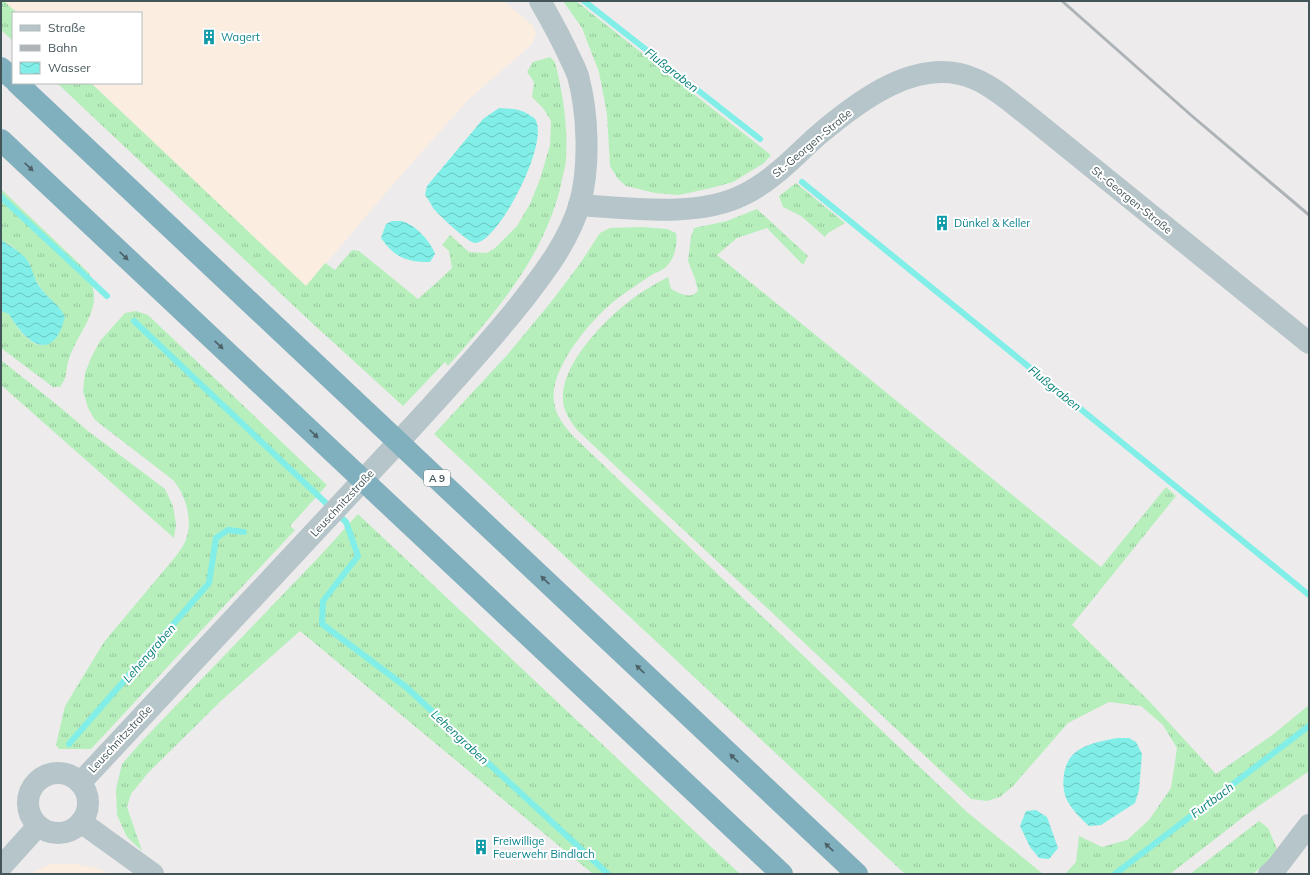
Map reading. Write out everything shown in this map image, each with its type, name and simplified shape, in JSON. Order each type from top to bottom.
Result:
[{"type":"highway","points":[[1,68],[12,79]]},
{"type":"highway","name":"A 9","points":[[18,84],[857,874]]},
{"type":"highway","points":[[1,140],[782,874]]},
{"type":"street","points":[[540,1],[561,38],[578,75],[585,116],[586,163],[584,186],[579,205]]},
{"type":"street","name":"St.-Georgen-Straße","points":[[579,205],[681,210],[722,204],[743,195],[775,175],[817,136],[846,113],[884,87],[923,73],[943,72],[958,74],[975,79],[995,90],[1309,343]]},
{"type":"street","name":"Leuschnitzstraße","points":[[80,783],[308,540],[492,340],[534,286],[559,250],[570,231],[579,205]]},
{"type":"street","name":"Leuschnitzstraße","points":[[38,826],[33,822],[28,812],[27,802],[31,788],[38,780],[47,775],[58,773],[75,778],[80,783],[87,795],[88,808],[81,822]]},
{"type":"street","points":[[1,867],[38,826],[50,833],[58,834],[69,832],[81,822],[154,874]]},
{"type":"street","points":[[1269,874],[1276,868],[1309,825]]},
{"type":"shaded area","points":[[4,1],[504,1],[533,26],[536,34],[532,44],[468,100],[395,182],[306,287],[92,84],[142,84],[142,12],[16,12]]},
{"type":"shaded area","points":[[51,864],[75,864],[100,869],[110,874],[28,874]]},
{"type":"green space","points":[[1,1],[4,1],[16,12],[12,12],[12,40],[1,30]]},
{"type":"green space","points":[[563,1],[576,1],[771,155],[764,163],[733,182],[679,195],[655,193],[626,186],[618,179],[610,166],[607,114],[599,72],[582,28]]},
{"type":"green space","points":[[550,57],[555,62],[563,98],[566,122],[566,158],[561,185],[553,211],[543,236],[530,260],[516,282],[484,325],[448,366],[445,362],[403,406],[312,323],[58,84],[92,84],[306,286],[325,263],[335,270],[352,250],[359,251],[418,299],[452,268],[449,251],[442,245],[450,235],[469,252],[487,253],[495,248],[517,226],[530,204],[540,179],[550,145],[551,121],[543,108],[532,97],[534,82],[527,72],[533,62]]},
{"type":"green space","points":[[796,183],[845,223],[828,233],[825,237],[801,216],[783,207],[779,196]]},
{"type":"green space","points":[[1,189],[89,273],[94,294],[93,306],[88,320],[71,354],[63,383],[60,387],[53,387],[1,348],[1,311],[9,314],[20,331],[28,338],[37,344],[46,345],[47,296],[33,275],[29,262],[13,247],[1,240]]},
{"type":"green space","points":[[757,209],[808,256],[803,265],[767,228],[737,238],[717,255],[1101,567],[1166,487],[1176,496],[1072,625],[1149,701],[1216,774],[1271,736],[1309,705],[1309,771],[1246,815],[1170,874],[1065,874],[1076,862],[1079,836],[1102,847],[1127,840],[1149,820],[1171,788],[1177,748],[1163,725],[1141,706],[1109,702],[1068,723],[1013,786],[1000,797],[987,801],[971,799],[577,430],[565,411],[563,397],[565,383],[579,353],[590,339],[615,313],[627,303],[668,277],[671,289],[684,295],[695,294],[698,291],[688,261],[691,237],[694,228],[727,221]]},
{"type":"green space","points":[[642,227],[667,229],[676,233],[677,242],[674,255],[665,268],[653,274],[618,298],[597,317],[575,344],[565,359],[558,374],[554,388],[554,401],[560,420],[572,435],[967,812],[1043,874],[905,874],[434,434],[508,354],[551,302],[579,265],[600,233],[610,228]]},
{"type":"green space","points":[[136,311],[148,315],[327,485],[290,526],[295,530],[91,749],[59,749],[56,745],[65,706],[104,642],[176,556],[184,544],[188,534],[189,518],[185,501],[178,486],[173,480],[95,420],[88,408],[83,391],[85,373],[100,341],[125,313]]},
{"type":"green space","points":[[1,360],[88,431],[165,489],[173,506],[176,525],[174,538],[1,385]]},
{"type":"green space","points":[[358,514],[740,874],[593,874],[300,631],[222,700],[148,773],[131,794],[127,807],[142,851],[127,837],[117,815],[116,789],[122,764],[143,740],[317,559]]},
{"type":"green space","points":[[1259,821],[1268,828],[1277,849],[1269,860],[1253,874],[1190,874]]},
{"type":"water","points":[[499,108],[521,111],[535,119],[538,131],[535,148],[529,169],[508,210],[485,239],[475,243],[460,233],[441,216],[433,208],[425,195],[427,186],[483,119]]},
{"type":"water","points":[[392,221],[401,221],[406,223],[422,234],[430,244],[435,254],[430,262],[402,258],[386,245],[381,238],[386,224]]},
{"type":"water","points":[[1,240],[19,252],[28,261],[39,286],[60,309],[65,317],[58,335],[48,344],[41,345],[35,343],[22,332],[9,314],[1,311]]},
{"type":"water","points":[[1118,738],[1129,738],[1136,742],[1142,754],[1139,790],[1135,803],[1101,825],[1089,826],[1072,808],[1065,795],[1063,783],[1066,765],[1073,755],[1081,748],[1097,742]]},
{"type":"water","points":[[1036,810],[1047,817],[1058,848],[1049,859],[1039,858],[1030,847],[1020,826],[1026,811]]},
{"type":"waterway","name":"Flußgraben","points":[[584,1],[760,139]]},
{"type":"waterway","name":"Flußgraben","points":[[802,182],[1309,595]]},
{"type":"waterway","points":[[1,197],[107,296]]},
{"type":"waterway","name":"Lehengraben","points":[[134,321],[346,522],[358,556],[323,601],[322,624],[406,687],[608,874]]},
{"type":"waterway","name":"Lehengraben","points":[[69,744],[209,583],[216,538],[228,530],[244,532]]},
{"type":"waterway","name":"Furtbach","points":[[1115,874],[1309,726]]},
{"type":"railway","points":[[1062,1],[1192,116],[1309,215]]},
{"type":"place","name":"Wagert","points":[[209,37]]},
{"type":"place","name":"Dünkel & Keller","points":[[942,223]]},
{"type":"place","name":"Freiwillige Feuerwehr Bindlach","points":[[481,847]]}]
